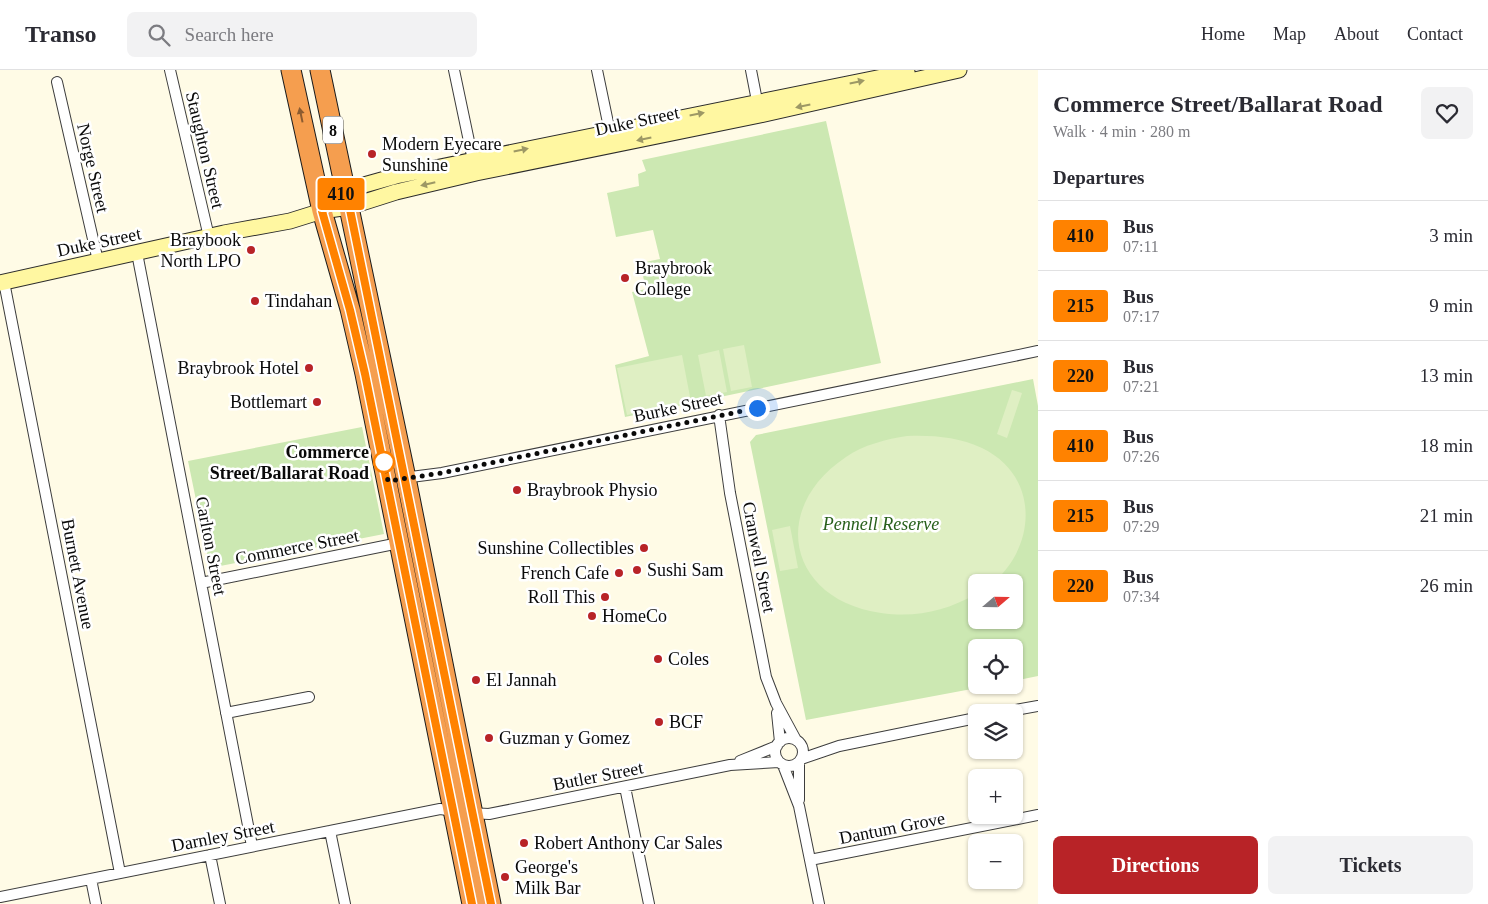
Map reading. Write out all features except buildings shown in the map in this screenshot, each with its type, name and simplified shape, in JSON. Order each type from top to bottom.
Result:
[{"type":"highway","name":"8","points":[[291,70],[322,211],[397,479],[409,496],[491,904]]},
{"type":"highway","name":"8","points":[[320,70],[348,198],[397,479],[399,543],[472,904]]},
{"type":"street","name":"Staughton Street","points":[[170,70],[209,237]]},
{"type":"street","points":[[454,70],[475,167]]},
{"type":"street","points":[[597,70],[612,138]]},
{"type":"street","points":[[751,70],[759,109]]},
{"type":"street","name":"Duke Street","points":[[2,282],[290,221],[322,211],[396,176],[475,167],[759,109],[916,70]]},
{"type":"street","name":"Duke Street","points":[[900,75],[959,70]]},
{"type":"street","name":"Norge Street","points":[[57,82],[98,261]]},
{"type":"street","name":"Carlton Street","points":[[137,253],[252,846]]},
{"type":"street","name":"Burnett Avenue","points":[[2,282],[120,872]]},
{"type":"street","name":"Burke Street","points":[[397,479],[442,473],[1038,351]]},
{"type":"street","name":"Cranwell Street","points":[[719,416],[730,493],[762,659],[776,703],[798,742]]},
{"type":"street","name":"Burke Street","points":[[409,496],[424,480],[442,473]]},
{"type":"street","name":"Commerce Street","points":[[201,582],[399,543]]},
{"type":"street","points":[[226,713],[309,697]]},
{"type":"street","name":"Cranwell Street","points":[[776,703],[778,744]]},
{"type":"street","points":[[1023,709],[1038,706]]},
{"type":"street","points":[[781,764],[792,766],[800,760],[839,746],[968,720]]},
{"type":"street","points":[[819,904],[799,806],[781,764],[775,755],[778,744],[788,738],[798,742],[839,746]]},
{"type":"street","points":[[798,742],[803,750],[800,760],[799,806]]},
{"type":"street","name":"Butler Street","points":[[730,765],[778,744]]},
{"type":"street","name":"Butler Street","points":[[452,811],[489,814],[730,765],[781,764]]},
{"type":"street","points":[[625,787],[649,904]]},
{"type":"street","name":"Darnley Street","points":[[0,897],[440,809],[452,811]]},
{"type":"street","name":"Dantum Grove","points":[[810,860],[1038,815]]},
{"type":"street","points":[[330,831],[345,904]]},
{"type":"street","points":[[210,855],[220,904]]},
{"type":"street","points":[[91,878],[96,904]]},
{"type":"green space","points":[[826,121],[881,363],[625,417],[615,365],[649,356],[632,292],[646,289],[640,263],[660,259],[653,230],[616,237],[607,193],[639,186],[638,174],[646,171],[642,160]]},
{"type":"green space","points":[[744,345],[752,387],[731,391],[723,349]]},
{"type":"green space","points":[[719,350],[727,392],[706,396],[698,355]]},
{"type":"green space","points":[[682,355],[691,402],[627,415],[617,368]]},
{"type":"green space","name":"Pennell Reserve","points":[[1033,379],[1038,406],[1038,676],[1023,679],[1023,639],[968,639],[968,690],[806,720],[750,442],[756,435]]},
{"type":"green space","points":[[1012,390],[1022,393],[1007,438],[997,434]]},
{"type":"green space","points":[[362,427],[384,534],[210,568],[188,461]]},
{"type":"green space","points":[[907,436],[936,436],[973,444],[1000,460],[1014,475],[1022,492],[1026,510],[1024,530],[1019,548],[1008,566],[1001,574],[968,574],[968,598],[942,609],[906,615],[881,613],[850,605],[826,590],[809,572],[800,550],[799,526],[806,501],[821,478],[846,457],[860,449]]},
{"type":"green space","points":[[790,526],[798,568],[780,571],[772,530]]},
{"type":"bus line","name":"410","points":[[472,904],[365,374],[350,310],[322,211],[346,190],[491,904]]},
{"type":"place","name":"Modern Eyecare Sunshine","points":[[372,154]]},
{"type":"place","name":"Braybook North LPO","points":[[251,250]]},
{"type":"place","name":"Braybrook College","points":[[625,278]]},
{"type":"place","name":"Tindahan","points":[[255,301]]},
{"type":"place","name":"Braybrook Hotel","points":[[309,368]]},
{"type":"place","name":"Bottlemart","points":[[317,402]]},
{"type":"place","name":"Commerce Street/Ballarat Road","points":[[384,462]]},
{"type":"place","name":"Braybrook Physio","points":[[517,490]]},
{"type":"place","name":"Sunshine Collectibles","points":[[644,548]]},
{"type":"place","name":"Sushi Sam","points":[[637,570]]},
{"type":"place","name":"French Cafe","points":[[619,573]]},
{"type":"place","name":"Roll This","points":[[605,597]]},
{"type":"place","name":"HomeCo","points":[[592,616]]},
{"type":"place","name":"Coles","points":[[658,659]]},
{"type":"place","name":"El Jannah","points":[[476,680]]},
{"type":"place","name":"BCF","points":[[659,722]]},
{"type":"place","name":"Guzman y Gomez","points":[[489,738]]},
{"type":"place","name":"Robert Anthony Car Sales","points":[[524,843]]},
{"type":"place","name":"George's Milk Bar","points":[[505,877]]},
{"type":"route","points":[[384,462],[388,481],[442,473],[757,408]]}]
